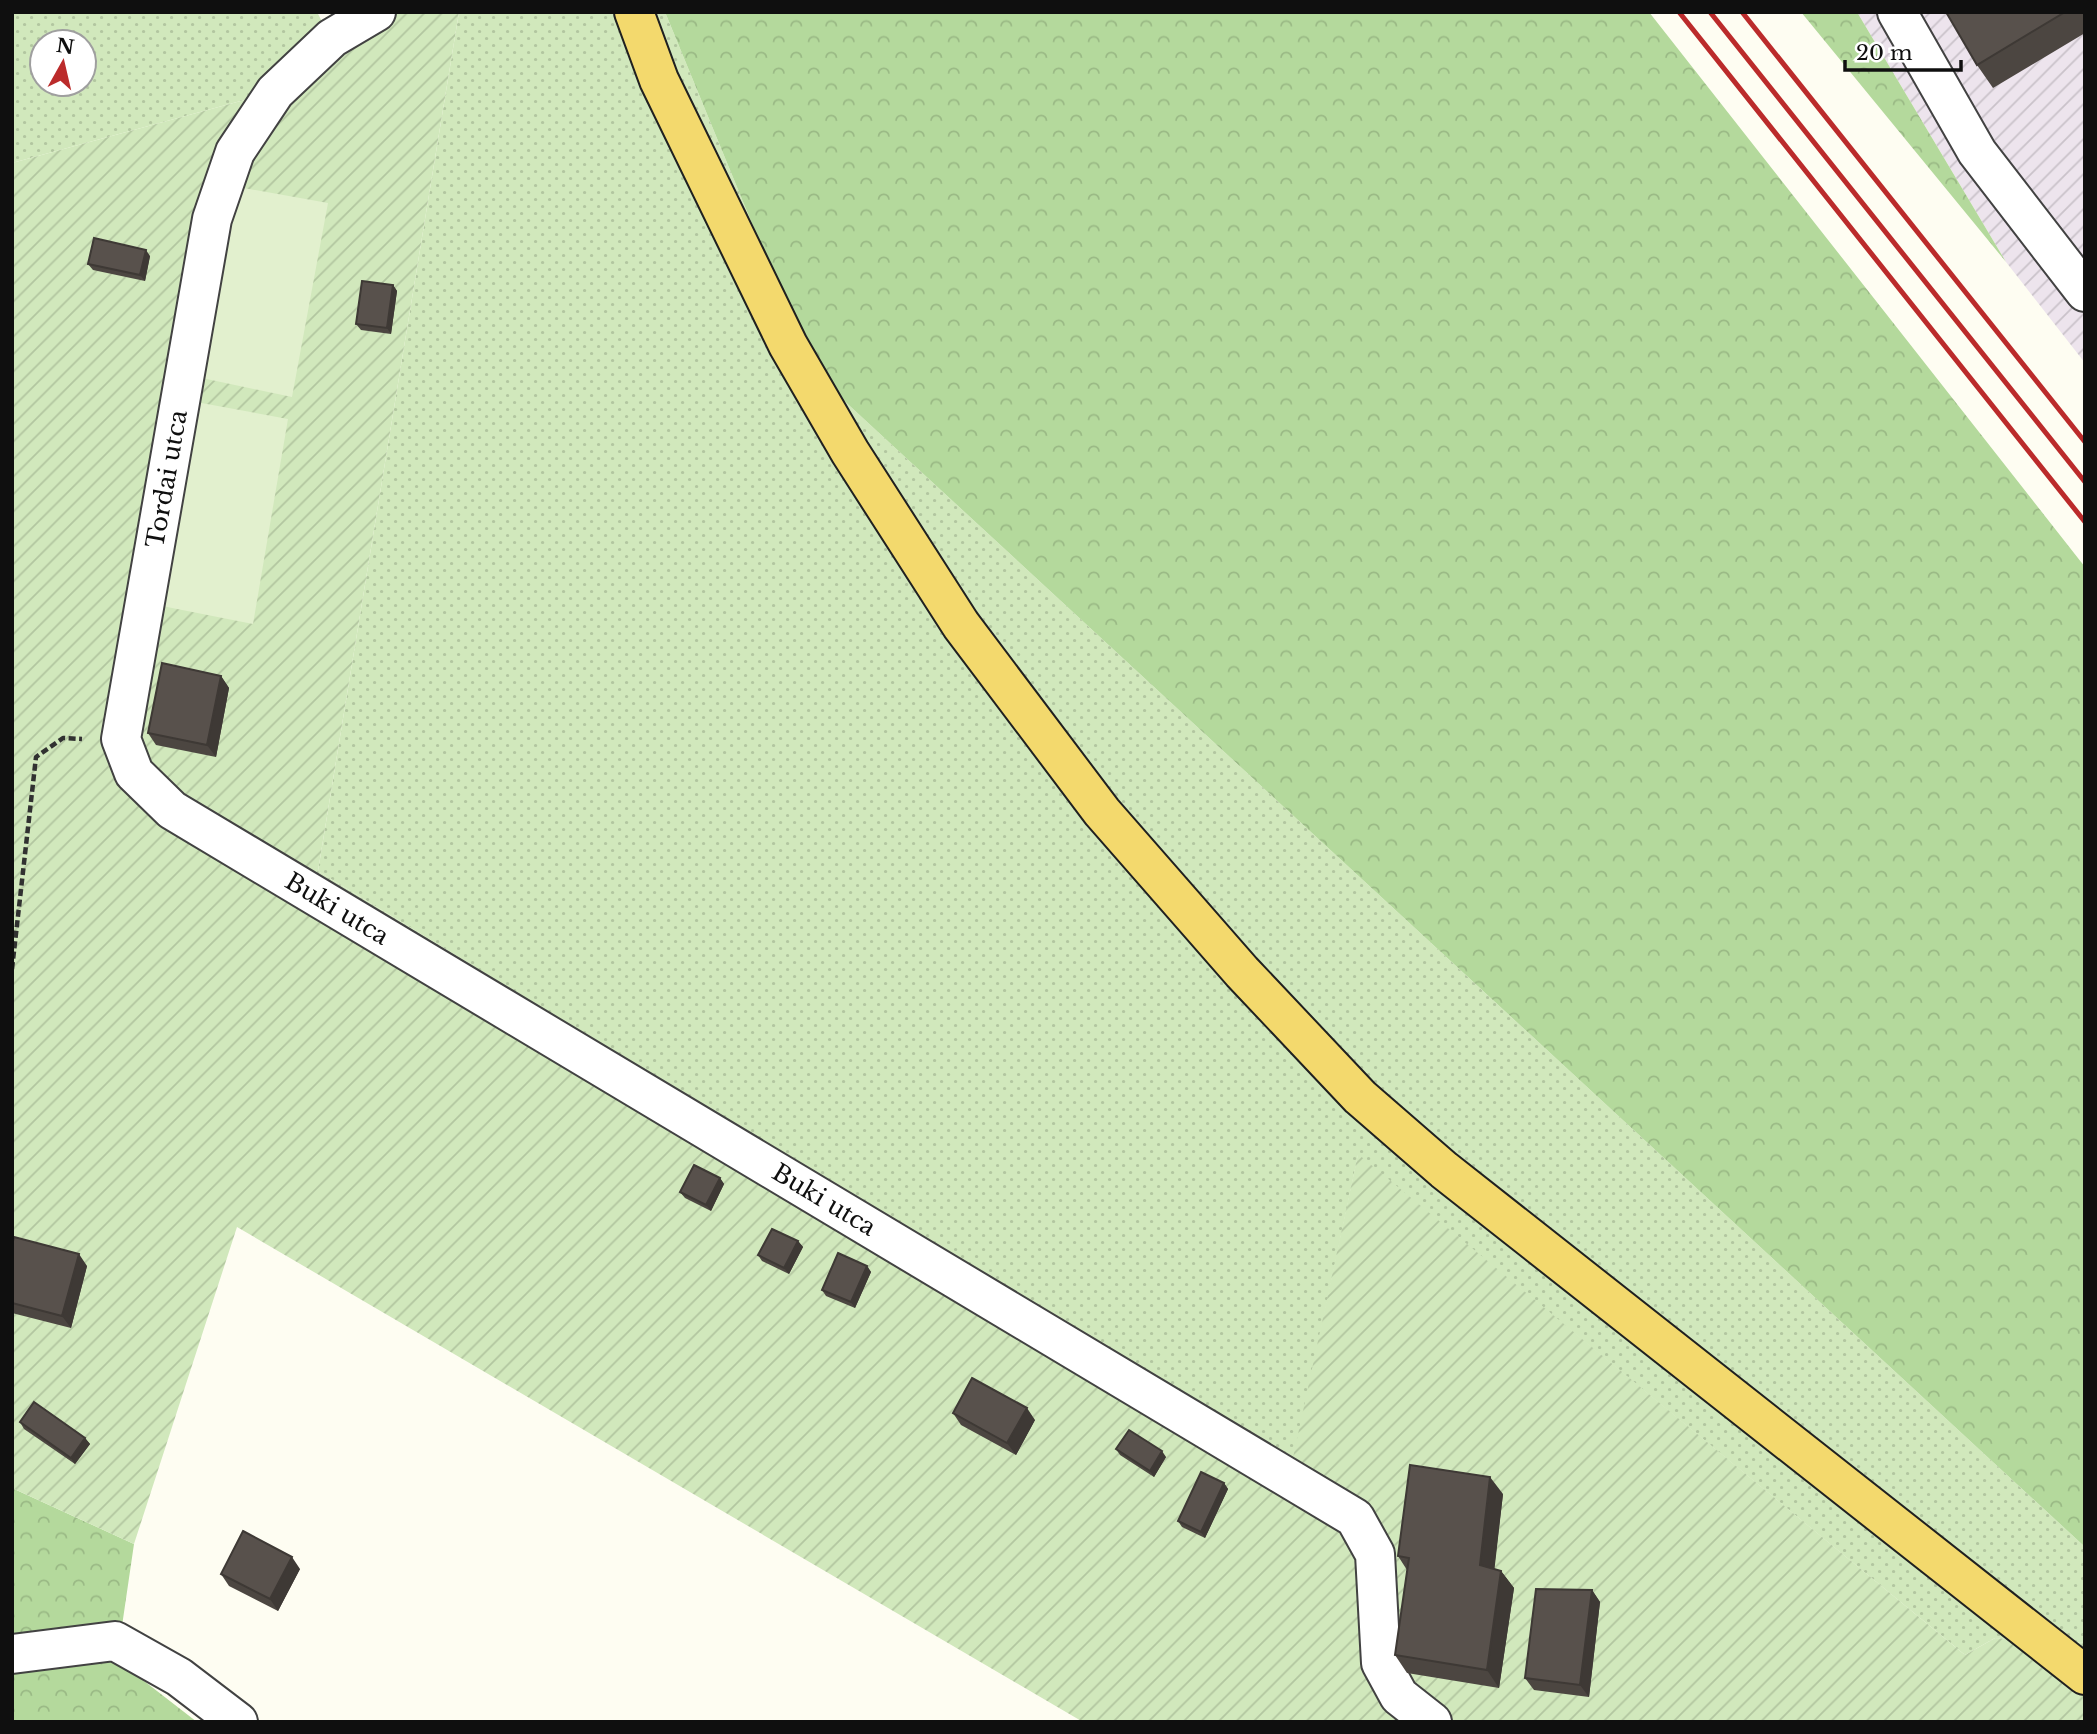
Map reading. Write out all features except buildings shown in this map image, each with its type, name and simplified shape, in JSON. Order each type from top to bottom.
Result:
[{"type":"main road","points":[[634,12],[659,80],[789,345],[850,452],[905,540],[961,625],[1102,811],[1242,972],[1360,1097],[1444,1170],[2085,1675]]},
{"type":"street","name":"Tordai utca","points":[[121,739],[212,219],[235,152],[325,25],[376,12]]},
{"type":"street","points":[[1897,12],[1977,152],[2085,292]]},
{"type":"street","name":"Buki utca","points":[[121,739],[134,773],[172,810],[1354,1518],[1375,1554],[1381,1663],[1399,1696],[1432,1722]]},
{"type":"street","points":[[12,1654],[115,1641],[179,1677],[238,1722]]},
{"type":"path","points":[[12,969],[36,757],[63,738],[121,739]]},
{"type":"path","points":[[12,947],[17,937]]},
{"type":"shaded area","points":[[1857,12],[2085,12],[2085,363],[2006,262]]},
{"type":"green space","points":[[12,12],[317,12],[328,33],[248,99],[12,163]]},
{"type":"green space","points":[[374,12],[459,12],[318,871],[1291,1467],[1358,1154],[1965,1655],[1995,1638],[2085,1643],[2085,1722],[1083,1722],[237,1227],[134,1544],[12,1488],[12,163],[248,99]]},
{"type":"green space","points":[[459,12],[665,12],[813,372],[2085,1547],[2085,1643],[1995,1638],[1965,1655],[1358,1155],[1292,1467],[318,871]]},
{"type":"green space","points":[[665,12],[1649,12],[2085,567],[2085,1547],[813,372]]},
{"type":"green space","points":[[1801,12],[1857,12],[2006,262]]},
{"type":"green space","points":[[238,187],[328,203],[292,397],[202,378]]},
{"type":"green space","points":[[196,402],[288,419],[253,624],[162,606]]},
{"type":"green space","points":[[12,1488],[134,1544],[117,1660],[197,1722],[12,1722]]},
{"type":"railway","points":[[1679,12],[2085,522]]},
{"type":"railway","points":[[1710,12],[2085,482]]},
{"type":"railway","points":[[1742,12],[2085,442]]}]
